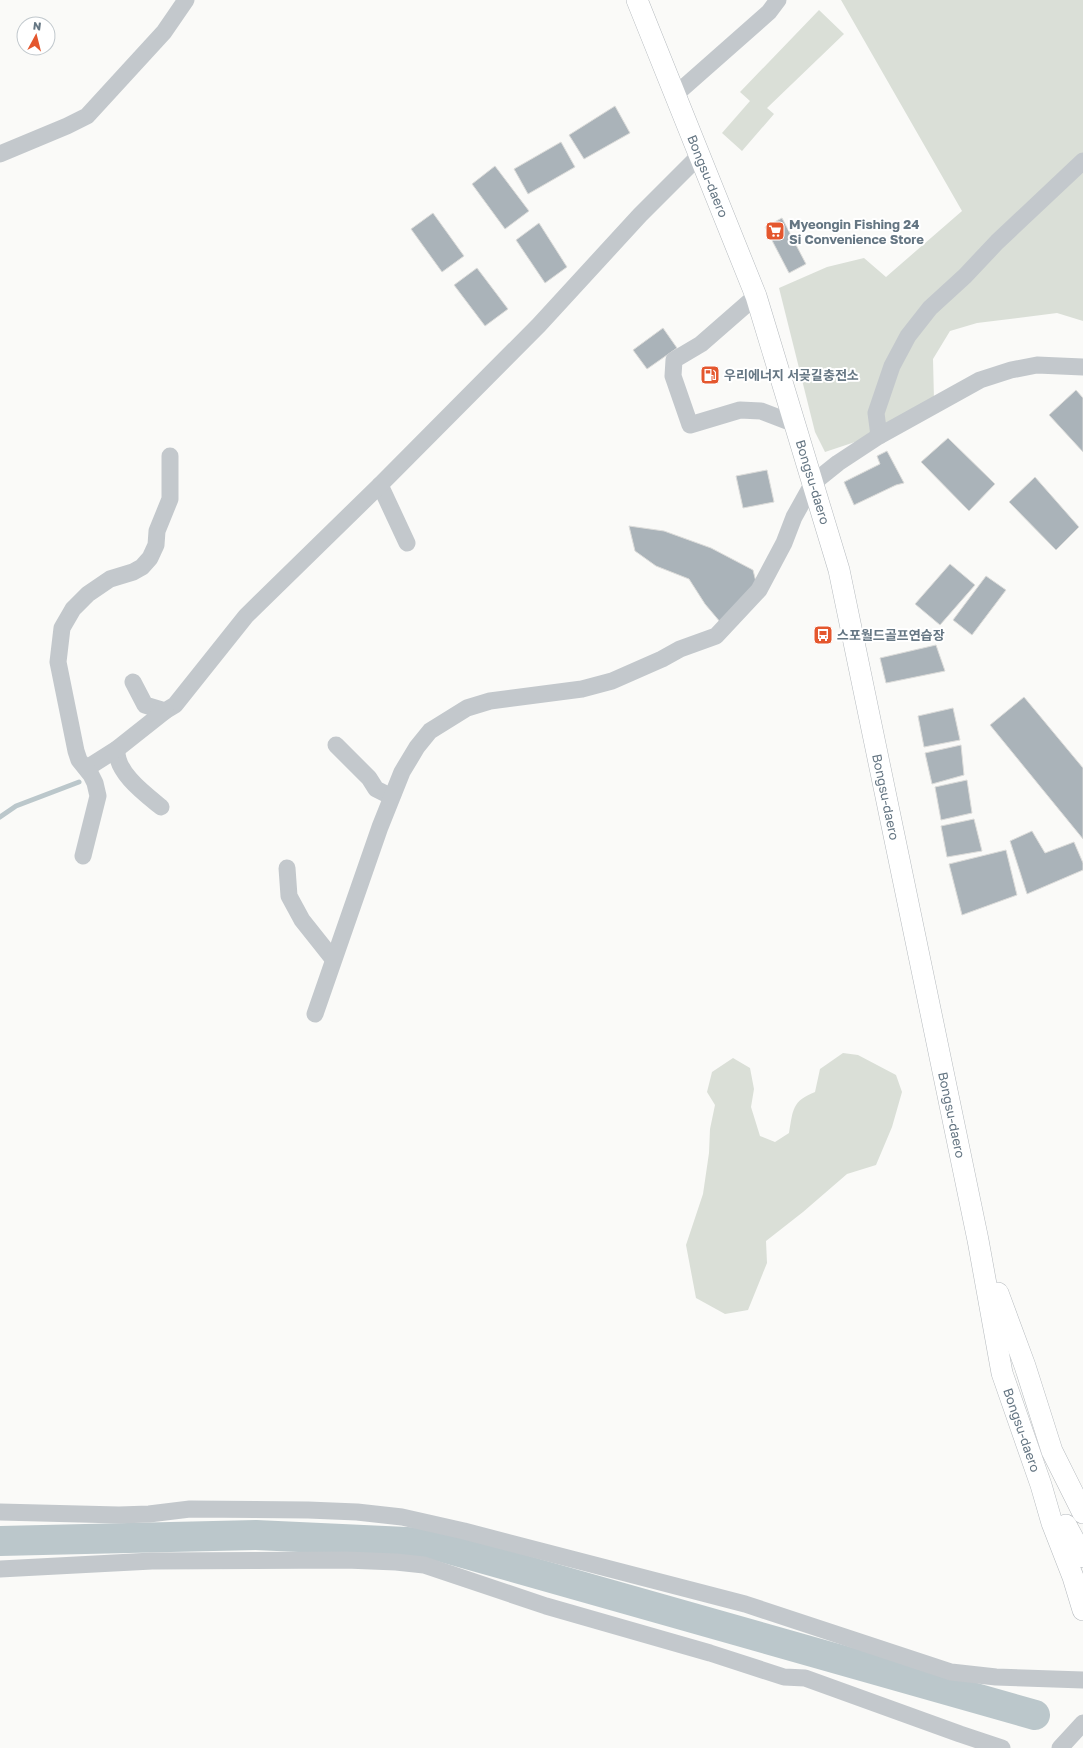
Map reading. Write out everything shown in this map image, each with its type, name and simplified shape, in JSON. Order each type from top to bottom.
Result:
[{"type":"main road","name":"Bongsu-daero","points":[[637,0],[756,296],[839,570],[978,1240],[1002,1373],[1041,1485],[1052,1523],[1073,1577],[1083,1610]]},
{"type":"main road","points":[[978,1240],[1025,1366],[1052,1451],[1083,1512]]},
{"type":"main road","points":[[1041,1485],[1066,1525],[1083,1557]]},
{"type":"street","points":[[0,154],[87,116],[164,32],[186,0]]},
{"type":"street","points":[[675,95],[768,12],[778,0]]},
{"type":"street","points":[[87,768],[117,749],[165,711],[176,705],[246,616],[380,485],[539,325],[635,220],[700,155]]},
{"type":"street","points":[[879,436],[876,413],[892,366],[908,336],[930,308],[965,276],[997,242],[1083,162]]},
{"type":"street","points":[[756,296],[701,344],[674,360],[673,376],[690,425],[740,410],[761,411],[795,424]]},
{"type":"street","points":[[315,1014],[333,959],[393,794],[402,772],[416,747],[430,731],[467,708],[490,701],[582,688],[612,681],[680,649],[716,636],[759,590],[784,543],[794,517],[813,483],[838,463],[879,436],[980,380],[1010,370],[1037,365],[1083,367]]},
{"type":"street","points":[[83,856],[98,796],[96,783],[80,760],[76,751],[58,662],[62,628],[73,609],[88,594],[110,579],[133,572],[142,567],[150,558],[156,545],[157,532],[170,499],[170,456]]},
{"type":"street","points":[[380,485],[407,543]]},
{"type":"street","points":[[133,682],[145,705],[165,711]]},
{"type":"street","points":[[336,745],[369,778],[376,789],[386,794],[393,794]]},
{"type":"street","points":[[117,749],[120,763],[130,780],[160,807]]},
{"type":"street","points":[[286,868],[290,896],[302,920],[333,959]]},
{"type":"street","points":[[0,1512],[119,1515],[149,1514],[190,1509],[301,1510],[357,1512],[402,1517],[464,1531],[745,1604],[951,1672],[996,1677],[1083,1680]]},
{"type":"street","points":[[0,1568],[152,1561],[346,1560],[396,1562],[424,1565],[546,1606],[710,1653],[784,1677],[805,1678],[1002,1748]]},
{"type":"street","points":[[1060,1748],[1083,1723]]},
{"type":"shaded area","points":[[841,0],[1083,0],[1083,321],[1057,313],[977,323],[950,331],[933,359],[934,400],[858,441],[825,452],[815,432],[779,288],[827,267],[864,258],[886,277],[962,211]]},
{"type":"shaded area","points":[[819,10],[844,34],[767,108],[774,114],[742,151],[722,133],[750,101],[740,92]]},
{"type":"shaded area","points":[[843,1053],[858,1055],[896,1075],[902,1092],[892,1127],[876,1165],[847,1174],[803,1212],[766,1241],[767,1263],[748,1310],[725,1314],[696,1298],[686,1245],[703,1194],[709,1153],[710,1129],[715,1105],[707,1092],[712,1072],[733,1058],[750,1068],[754,1089],[751,1107],[760,1136],[775,1142],[789,1133],[793,1112],[798,1103],[807,1095],[815,1092],[820,1069]]},
{"type":"building","points":[[615,106],[630,133],[584,159],[569,135]]},
{"type":"building","points":[[561,142],[575,167],[528,194],[514,169]]},
{"type":"building","points":[[495,166],[529,211],[505,229],[472,184]]},
{"type":"building","points":[[433,213],[464,256],[442,272],[411,229]]},
{"type":"building","points":[[782,218],[806,264],[789,273],[765,227]]},
{"type":"building","points":[[539,223],[567,267],[545,283],[516,240]]},
{"type":"building","points":[[477,268],[508,309],[485,326],[454,285]]},
{"type":"building","points":[[663,328],[677,348],[647,369],[633,350]]},
{"type":"building","points":[[1076,390],[1083,398],[1083,452],[1049,415]]},
{"type":"building","points":[[948,438],[995,484],[969,511],[921,462]]},
{"type":"building","points":[[887,451],[904,483],[896,485],[854,505],[844,482],[880,464],[877,456]]},
{"type":"building","points":[[767,470],[774,502],[743,508],[736,476]]},
{"type":"building","points":[[1035,477],[1079,527],[1056,550],[1009,502]]},
{"type":"building","points":[[629,526],[664,531],[711,548],[753,570],[757,586],[721,623],[705,604],[689,579],[656,566],[635,551]]},
{"type":"building","points":[[950,564],[975,585],[940,625],[915,604]]},
{"type":"building","points":[[986,576],[1006,590],[972,635],[953,620]]},
{"type":"building","points":[[936,645],[945,671],[886,683],[880,658]]},
{"type":"building","points":[[1024,697],[1083,768],[1083,839],[990,725]]},
{"type":"building","points":[[953,708],[960,740],[924,747],[918,716]]},
{"type":"building","points":[[961,745],[964,775],[932,784],[925,753]]},
{"type":"building","points":[[967,780],[972,813],[941,820],[935,787]]},
{"type":"building","points":[[974,819],[982,851],[947,857],[941,826]]},
{"type":"building","points":[[1032,831],[1045,853],[1074,842],[1083,863],[1083,870],[1027,894],[1010,841]]},
{"type":"building","points":[[1006,850],[1017,895],[962,915],[949,864]]},
{"type":"waterway","points":[[0,817],[16,806],[79,782]]},
{"type":"waterway","points":[[0,1541],[256,1535],[428,1543],[1035,1715]]},
{"type":"place","name":"Myeongin Fishing 24 Si Convenience Store","points":[[775,231]]},
{"type":"place","name":"우리에너지 서곶길충전소","points":[[710,375]]},
{"type":"place","name":"스포월드골프연습장","points":[[823,635]]}]
